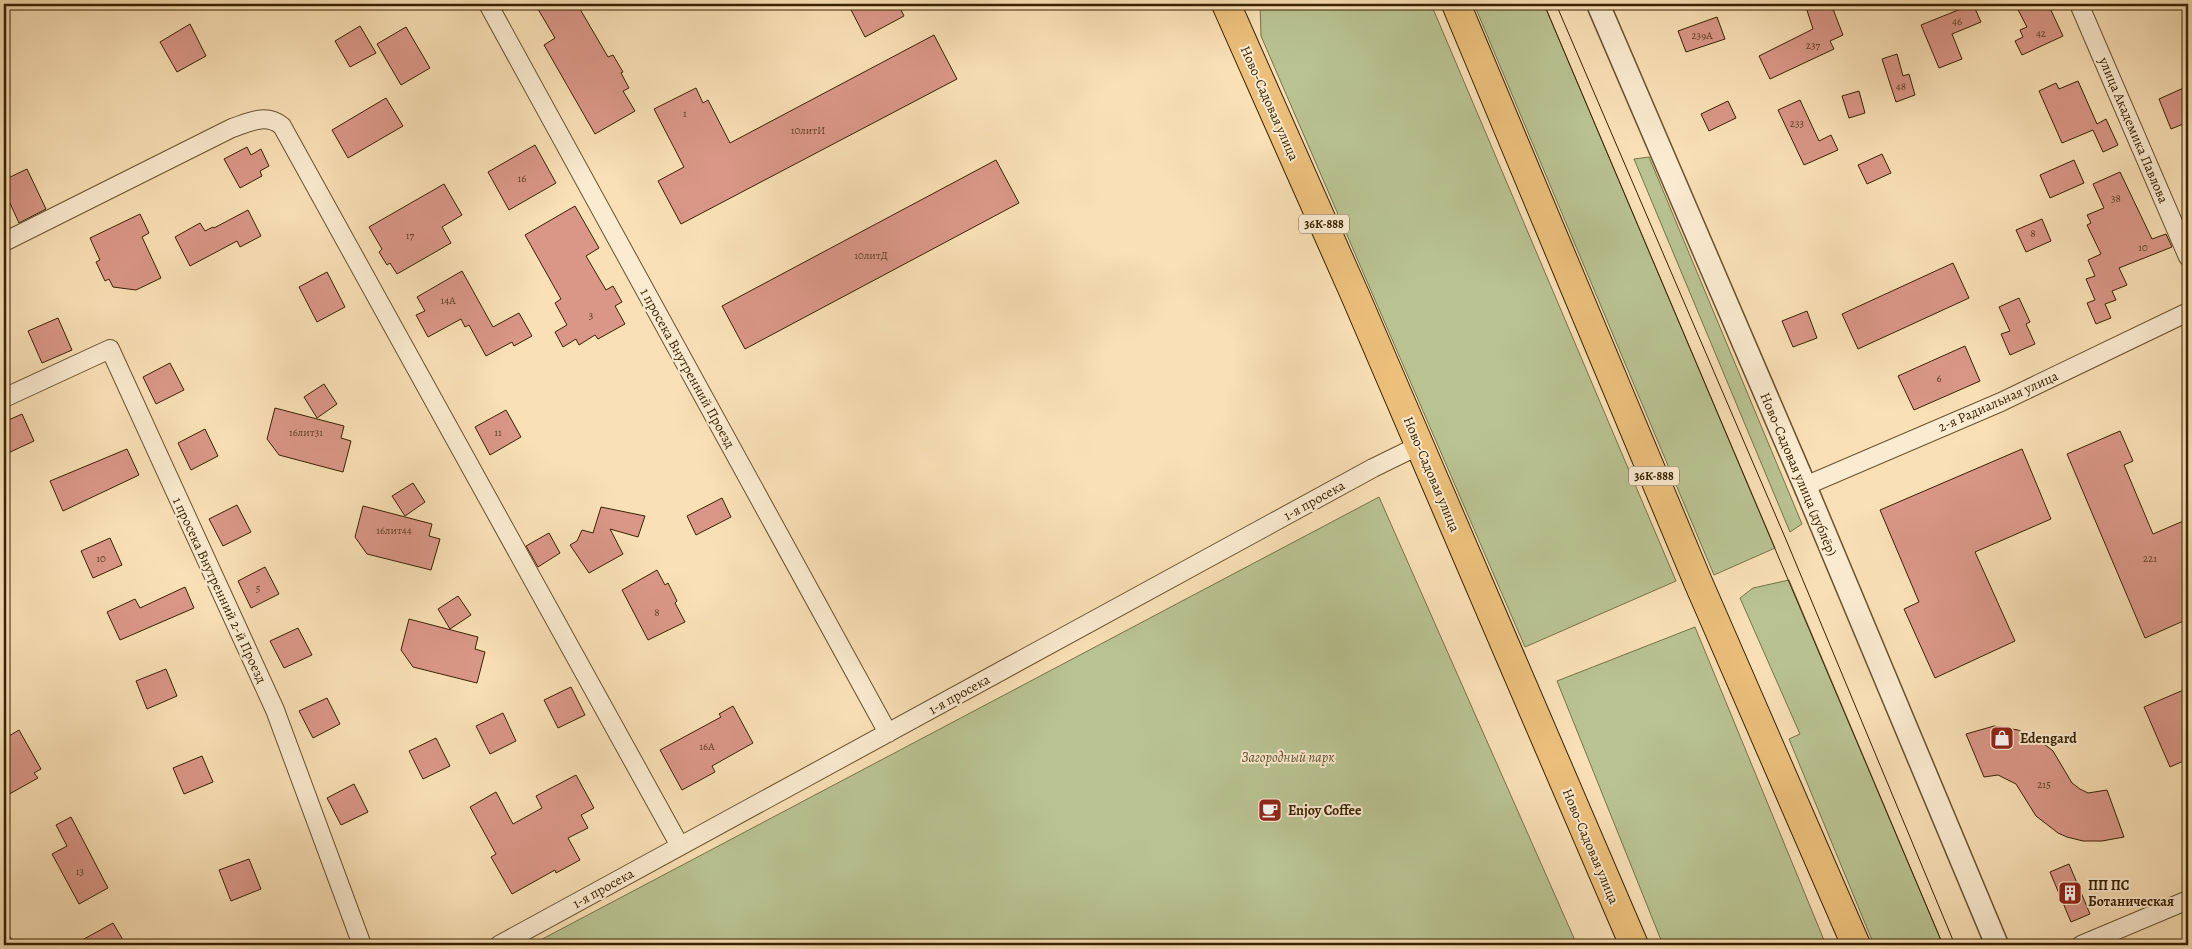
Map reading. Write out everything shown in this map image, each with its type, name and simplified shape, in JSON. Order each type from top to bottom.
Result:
[{"type":"main road","name":"Ново-Садовая улица","points":[[1226,4],[1420,445],[1634,945]]},
{"type":"main road","name":"36К-888","points":[[1456,4],[1698,582],[1856,945]]},
{"type":"street","name":"1 просека Внутренний Проезд","points":[[488,4],[888,733]]},
{"type":"street","name":"Ново-Садовая улица (дублёр)","points":[[1598,4],[1805,486],[1997,945]]},
{"type":"street","name":"улица Академика Павлова","points":[[2079,4],[2188,257]]},
{"type":"street","points":[[4,242],[232,128],[266,118],[275,120],[282,126],[680,846]]},
{"type":"street","name":"2-я Радиальная улица","points":[[1805,486],[2001,402],[2188,312]]},
{"type":"street","name":"1 просека Внутренний 2-й Проезд","points":[[4,398],[110,349],[275,710],[362,945]]},
{"type":"street","name":"1-я просека","points":[[499,945],[1373,468],[1420,445]]},
{"type":"street","points":[[2081,945],[2188,900]]},
{"type":"green space","points":[[1260,4],[1431,4],[1676,581],[1525,647],[1261,36]]},
{"type":"green space","points":[[1474,4],[1544,4],[1775,548],[1714,575]]},
{"type":"green space","points":[[1649,157],[1802,524],[1790,532],[1634,159]]},
{"type":"green space","name":"Загородный парк","points":[[1379,497],[1577,945],[531,945]]},
{"type":"green space","points":[[1789,580],[1943,945],[1874,945],[1789,739],[1800,734],[1740,598],[1753,588]]},
{"type":"green space","points":[[1695,627],[1826,945],[1663,945],[1557,681]]},
{"type":"green space","points":[[4,926],[15,945],[4,945]]},
{"type":"building","points":[[535,4],[577,4],[608,57],[613,55],[623,72],[621,73],[629,88],[623,91],[635,111],[595,134],[544,45],[555,38]]},
{"type":"building","points":[[848,4],[898,4],[904,16],[865,37]]},
{"type":"building","points":[[1805,4],[1831,4],[1843,35],[1830,41],[1834,49],[1770,79],[1759,56],[1813,29]]},
{"type":"building","points":[[1973,4],[1981,22],[1952,34],[1962,59],[1939,68],[1921,25]]},
{"type":"building","points":[[2015,4],[2048,4],[2063,36],[2022,55],[2015,41],[2023,37],[2020,30],[2027,27]]},
{"type":"building","points":[[1717,17],[1725,39],[1686,52],[1678,31]]},
{"type":"building","points":[[190,24],[206,56],[177,72],[160,42]]},
{"type":"building","points":[[360,26],[376,53],[350,67],[335,41]]},
{"type":"building","points":[[406,27],[430,68],[401,85],[377,44]]},
{"type":"building","points":[[934,35],[957,79],[681,224],[658,181],[684,167],[654,109],[696,88],[703,103],[708,100],[730,143]]},
{"type":"building","points":[[1897,54],[1903,76],[1909,74],[1915,95],[1896,102],[1882,59]]},
{"type":"building","points":[[2078,81],[2097,124],[2106,119],[2118,145],[2103,152],[2093,130],[2062,143],[2039,91],[2056,83],[2059,89]]},
{"type":"building","points":[[2188,86],[2188,122],[2171,129],[2159,99]]},
{"type":"building","points":[[1859,91],[1865,113],[1849,118],[1842,96]]},
{"type":"building","points":[[386,98],[403,126],[348,158],[332,130]]},
{"type":"building","points":[[1800,100],[1819,141],[1831,135],[1838,150],[1804,165],[1778,110]]},
{"type":"building","points":[[1728,101],[1736,118],[1709,131],[1701,114]]},
{"type":"building","points":[[535,145],[556,183],[509,210],[488,172]]},
{"type":"building","points":[[247,147],[251,155],[261,149],[269,166],[260,171],[262,176],[240,188],[224,159]]},
{"type":"building","points":[[1882,154],[1891,173],[1867,184],[1858,165]]},
{"type":"building","points":[[996,160],[1019,203],[745,349],[722,306]]},
{"type":"building","points":[[2074,160],[2084,183],[2050,198],[2040,175]]},
{"type":"building","points":[[27,169],[46,209],[19,223],[4,190],[4,180]]},
{"type":"building","points":[[2120,172],[2152,239],[2166,234],[2172,247],[2119,268],[2127,285],[2112,291],[2116,300],[2105,304],[2111,318],[2096,324],[2087,303],[2095,300],[2086,279],[2095,276],[2088,260],[2101,254],[2087,225],[2091,223],[2087,215],[2104,208],[2093,184]]},
{"type":"building","points":[[444,184],[462,215],[442,227],[451,243],[397,274],[390,263],[387,265],[379,252],[382,249],[369,227]]},
{"type":"building","points":[[575,206],[599,248],[586,256],[606,290],[613,286],[622,302],[615,306],[625,324],[598,339],[595,335],[579,345],[576,339],[563,347],[555,332],[567,325],[555,303],[561,299],[525,235]]},
{"type":"building","points":[[248,210],[261,236],[240,247],[237,241],[190,266],[175,237],[200,223],[205,231],[214,228]]},
{"type":"building","points":[[140,214],[149,233],[142,237],[161,278],[136,290],[113,287],[109,279],[105,281],[96,262],[100,260],[90,238]]},
{"type":"building","points":[[2042,219],[2051,241],[2026,252],[2016,230]]},
{"type":"building","points":[[1953,263],[1969,298],[1858,349],[1842,314]]},
{"type":"building","points":[[462,271],[493,327],[519,313],[532,336],[514,346],[512,342],[486,356],[469,325],[465,327],[461,319],[428,337],[416,315],[425,311],[417,297]]},
{"type":"building","points":[[327,272],[345,307],[317,322],[299,287]]},
{"type":"building","points":[[2019,298],[2030,322],[2026,324],[2035,344],[2010,355],[2001,334],[2010,331],[1999,307]]},
{"type":"building","points":[[1807,311],[1817,338],[1793,347],[1782,321]]},
{"type":"building","points":[[58,318],[72,350],[42,363],[28,331]]},
{"type":"building","points":[[1965,346],[1980,381],[1914,410],[1898,376]]},
{"type":"building","points":[[170,363],[184,390],[156,404],[143,377]]},
{"type":"building","points":[[324,384],[337,404],[317,418],[304,397]]},
{"type":"building","points":[[275,408],[344,426],[341,438],[351,441],[343,472],[279,455],[267,439]]},
{"type":"building","points":[[506,410],[521,437],[490,455],[475,427]]},
{"type":"building","points":[[22,414],[34,441],[8,453],[4,444],[4,422]]},
{"type":"building","points":[[205,429],[218,456],[191,470],[178,443]]},
{"type":"building","points":[[2120,431],[2133,461],[2124,465],[2153,534],[2188,519],[2188,619],[2145,638],[2067,454]]},
{"type":"building","points":[[127,449],[139,475],[63,511],[50,481]]},
{"type":"building","points":[[2022,449],[2051,519],[1975,552],[2015,641],[1935,678],[1904,609],[1919,602],[1880,510]]},
{"type":"building","points":[[413,483],[425,502],[405,516],[392,496]]},
{"type":"building","points":[[722,498],[731,517],[696,535],[687,516]]},
{"type":"building","points":[[237,505],[251,532],[223,546],[209,519]]},
{"type":"building","points":[[363,506],[432,524],[429,536],[440,539],[431,570],[367,554],[355,537]]},
{"type":"building","points":[[601,507],[645,516],[638,537],[610,529],[623,554],[589,573],[570,545],[577,541],[582,530],[593,533]]},
{"type":"building","points":[[549,533],[560,553],[538,567],[526,546]]},
{"type":"building","points":[[110,538],[122,565],[93,578],[81,551]]},
{"type":"building","points":[[265,567],[279,594],[251,608],[238,581]]},
{"type":"building","points":[[657,570],[665,585],[668,583],[677,601],[675,603],[685,622],[648,640],[622,590]]},
{"type":"building","points":[[185,587],[194,608],[120,640],[107,612],[135,599],[140,608]]},
{"type":"building","points":[[458,596],[471,615],[450,629],[438,609]]},
{"type":"building","points":[[409,619],[478,637],[475,649],[485,652],[477,683],[413,667],[401,650]]},
{"type":"building","points":[[298,628],[312,655],[284,668],[270,641]]},
{"type":"building","points":[[166,669],[177,696],[147,709],[136,681]]},
{"type":"building","points":[[571,687],[585,715],[558,728],[544,700]]},
{"type":"building","points":[[2188,688],[2188,759],[2170,767],[2144,707]]},
{"type":"building","points":[[327,698],[340,724],[313,738],[299,711]]},
{"type":"building","points":[[733,706],[753,743],[712,766],[715,772],[682,790],[660,750],[721,717],[719,714]]},
{"type":"building","points":[[503,713],[516,741],[490,754],[476,726]]},
{"type":"building","points":[[1994,726],[2018,730],[2039,740],[2053,751],[2072,783],[2080,789],[2088,793],[2107,790],[2124,837],[2102,841],[2083,841],[2067,837],[2058,833],[2036,816],[2016,784],[1998,775],[1984,777],[1966,734]]},
{"type":"building","points":[[19,730],[41,769],[34,773],[38,778],[4,797],[4,739]]},
{"type":"building","points":[[436,738],[450,766],[423,779],[409,751]]},
{"type":"building","points":[[202,756],[213,782],[184,794],[173,768]]},
{"type":"building","points":[[576,775],[594,808],[581,815],[588,828],[568,838],[580,860],[556,873],[555,870],[512,894],[491,857],[496,854],[470,807],[496,792],[513,824],[542,808],[536,796]]},
{"type":"building","points":[[354,784],[368,812],[341,825],[327,798]]},
{"type":"building","points":[[71,817],[108,888],[79,904],[52,854],[67,846],[56,825]]},
{"type":"building","points":[[249,859],[261,889],[231,901],[219,870]]},
{"type":"building","name":"ПП ПС Ботаническая","points":[[2069,864],[2090,914],[2071,922],[2050,872]]},
{"type":"building","points":[[113,923],[126,945],[73,945]]},
{"type":"tram line","points":[[1544,4],[1943,945]]},
{"type":"tram line","points":[[1556,4],[1787,542],[1955,945]]},
{"type":"place","name":"Edengard","points":[[2002,738]]},
{"type":"place","name":"Enjoy Coffee","points":[[1270,810]]},
{"type":"place","name":"ПП ПС Ботаническая","points":[[2070,893]]}]
